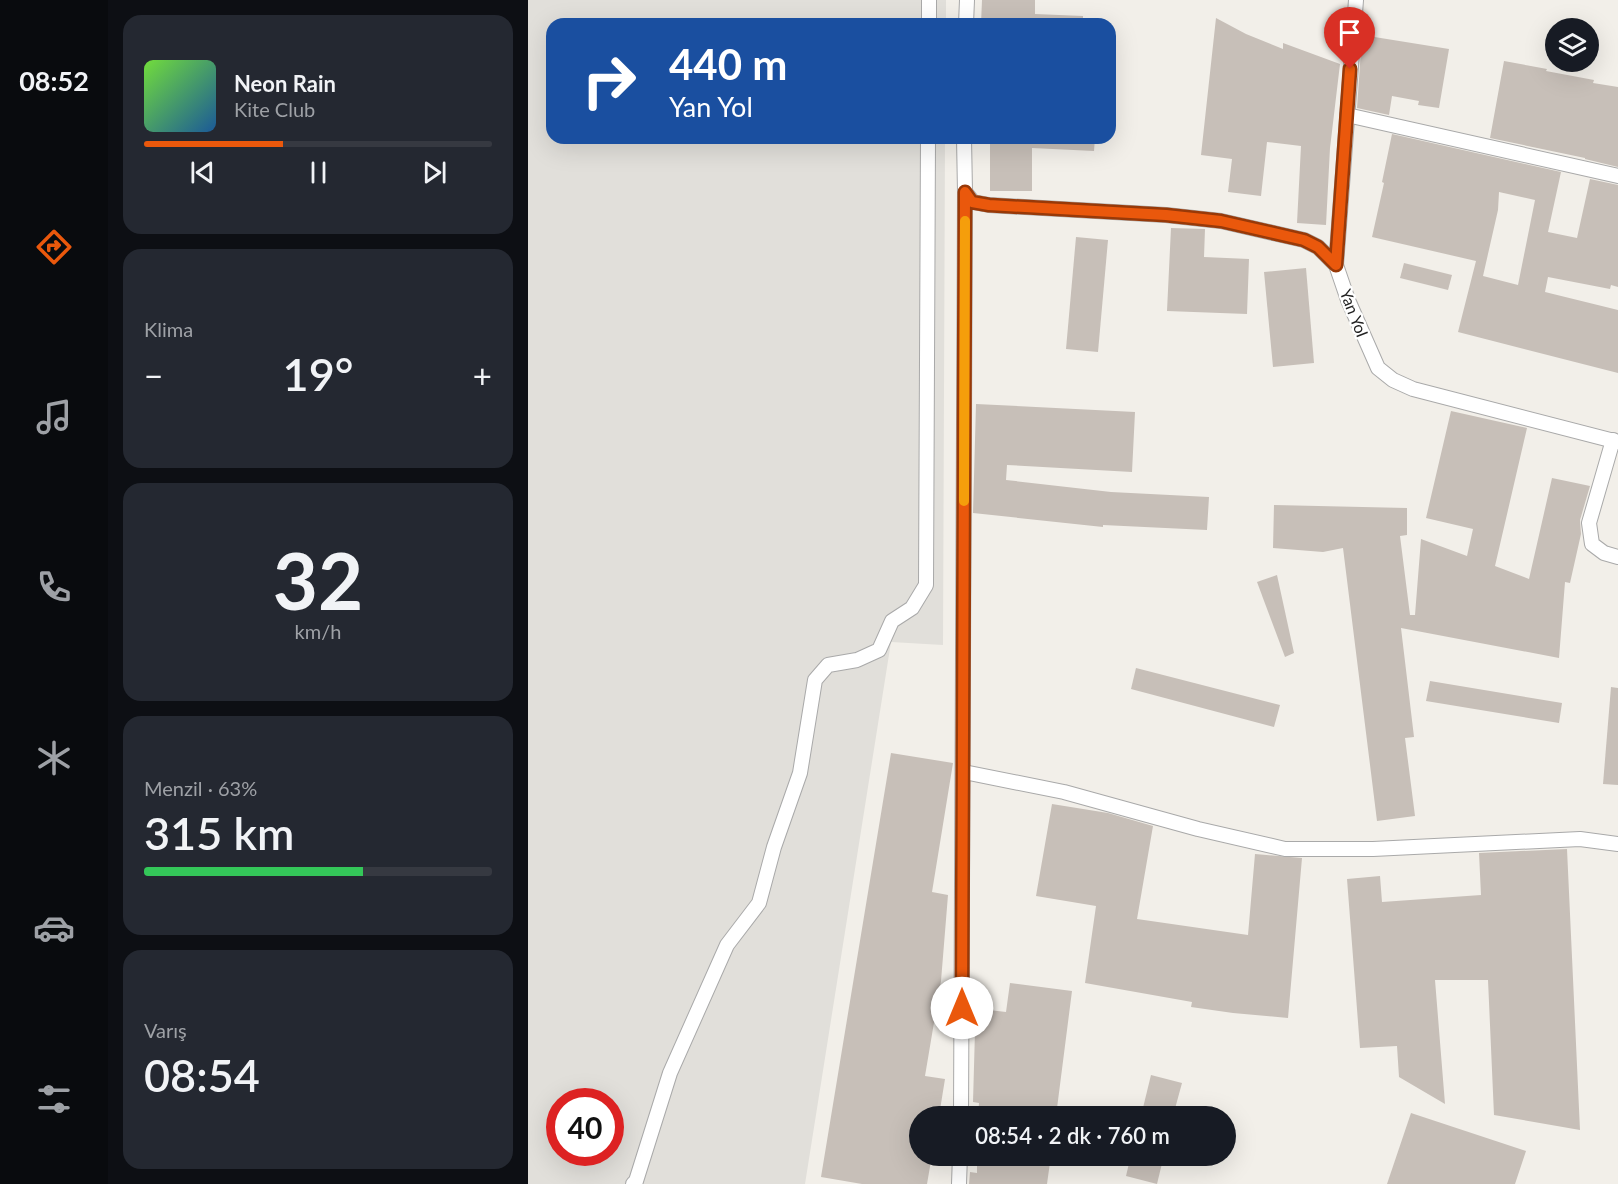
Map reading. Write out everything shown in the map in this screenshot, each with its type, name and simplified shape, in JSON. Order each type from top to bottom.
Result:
[{"type":"street","points":[[929,0],[929,18]]},
{"type":"street","points":[[966,18],[967,0]]},
{"type":"street","points":[[1336,265],[1356,0]]},
{"type":"street","points":[[1347,115],[1618,176]]},
{"type":"street","points":[[633,1184],[636,1181],[670,1073],[722,956],[727,945],[759,903],[774,847],[800,773],[814,680],[828,665],[857,660],[879,650],[892,621],[912,608],[926,585],[928,144]]},
{"type":"street","points":[[961,1106],[964,772],[964,144]]},
{"type":"street","name":"Yan Yol","points":[[965,192],[972,202],[989,205],[1166,215],[1221,221],[1304,240],[1318,247],[1336,265],[1368,348],[1378,368],[1393,380],[1413,389],[1615,441]]},
{"type":"street","points":[[1615,441],[1589,523],[1592,544],[1604,553],[1618,557]]},
{"type":"street","points":[[964,772],[1064,792],[1198,829],[1285,849],[1373,849],[1580,839],[1618,844]]},
{"type":"street","points":[[960,1166],[960,1184]]},
{"type":"shaded area","points":[[528,0],[946,0],[946,18],[546,18],[546,144],[945,144],[943,645],[891,642],[805,1184],[528,1184]]},
{"type":"building","points":[[982,0],[1035,0],[1035,14],[1083,16],[1083,18],[981,18]]},
{"type":"building","points":[[1216,18],[1246,34],[1283,49],[1283,43],[1340,64],[1330,148],[1326,225],[1297,223],[1301,146],[1267,142],[1261,196],[1228,192],[1232,159],[1201,155]]},
{"type":"building","points":[[1362,35],[1449,49],[1439,108],[1418,105],[1419,101],[1392,96],[1389,115],[1357,108]]},
{"type":"building","points":[[1504,61],[1618,87],[1618,167],[1490,138]]},
{"type":"building","points":[[1392,134],[1561,172],[1548,232],[1577,238],[1590,179],[1618,185],[1618,287],[1611,285],[1610,289],[1548,277],[1545,292],[1618,310],[1618,373],[1458,332],[1476,261],[1372,237],[1384,183],[1382,182]],"holes":[[[1499,192],[1535,200],[1518,285],[1483,276],[1498,210]]]},
{"type":"building","points":[[990,144],[1095,144],[1094,151],[1032,148],[1032,191],[990,191]]},
{"type":"building","points":[[1171,228],[1205,229],[1204,257],[1249,259],[1247,314],[1167,311]]},
{"type":"building","points":[[1076,237],[1108,240],[1098,352],[1066,349]]},
{"type":"building","points":[[1404,263],[1452,275],[1448,290],[1400,278]]},
{"type":"building","points":[[1306,268],[1314,363],[1273,367],[1264,272]]},
{"type":"building","points":[[976,404],[1135,412],[1132,472],[1007,465],[1006,480],[1111,492],[1209,497],[1207,530],[1103,525],[1103,527],[973,513]]},
{"type":"building","points":[[1451,411],[1527,428],[1495,566],[1529,579],[1552,478],[1590,486],[1580,520],[1581,534],[1570,583],[1565,582],[1559,658],[1401,628],[1414,737],[1405,738],[1415,816],[1377,821],[1343,548],[1323,552],[1273,548],[1274,505],[1407,508],[1407,535],[1400,536],[1410,615],[1415,615],[1421,539],[1467,556],[1473,529],[1426,518]]},
{"type":"building","points":[[1277,575],[1294,653],[1285,657],[1257,582]]},
{"type":"building","points":[[1136,668],[1280,705],[1274,727],[1131,689]]},
{"type":"building","points":[[1430,681],[1562,703],[1559,723],[1426,701]]},
{"type":"building","points":[[1611,687],[1618,688],[1618,785],[1603,784]]},
{"type":"building","points":[[891,753],[953,763],[932,892],[948,895],[941,981],[925,1076],[945,1079],[941,1106],[909,1106],[909,1166],[930,1166],[927,1184],[862,1184],[821,1177]]},
{"type":"building","points":[[1052,804],[1108,813],[1153,826],[1137,919],[1248,935],[1255,854],[1302,858],[1288,1018],[1191,1007],[1192,1002],[1085,983],[1096,906],[1036,896]]},
{"type":"building","points":[[1567,849],[1580,1130],[1494,1115],[1488,980],[1435,980],[1445,1104],[1399,1077],[1397,1046],[1360,1048],[1347,879],[1380,876],[1382,902],[1481,895],[1479,853]]},
{"type":"building","points":[[1010,983],[1072,991],[1057,1106],[979,1106],[979,1103],[973,1102],[975,1031],[970,1031],[972,1008],[1006,1012]]},
{"type":"building","points":[[1151,1075],[1182,1083],[1176,1106],[1143,1106]]},
{"type":"building","points":[[1411,1113],[1526,1151],[1515,1184],[1387,1184]]},
{"type":"building","points":[[977,1166],[1049,1166],[1047,1184],[969,1184],[970,1172],[977,1173]]},
{"type":"building","points":[[1128,1166],[1161,1166],[1157,1184],[1126,1176]]},
{"type":"slow traffic","points":[[964,501],[965,221]]},
{"type":"route","points":[[962,1008],[965,192],[972,202],[989,205],[1166,215],[1221,221],[1274,231],[1318,247],[1336,265],[1350,69]]}]
